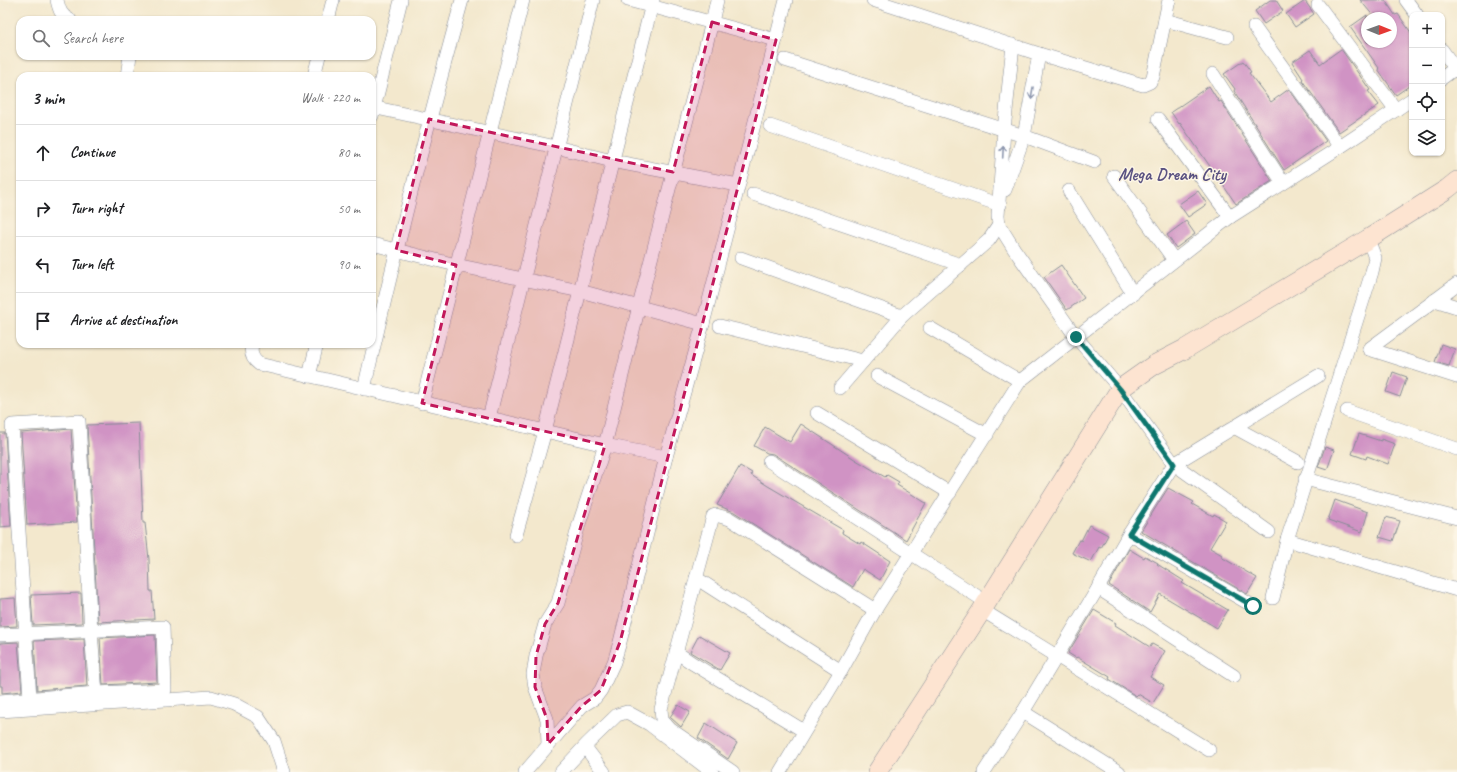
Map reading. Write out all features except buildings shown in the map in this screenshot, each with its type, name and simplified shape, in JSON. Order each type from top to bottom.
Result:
[{"type":"main road","points":[[877,772],[984,606],[1120,389],[1154,365],[1185,349],[1368,239],[1447,189],[1457,181]]},
{"type":"street","points":[[57,0],[59,10],[64,16]]},
{"type":"street","points":[[329,16],[333,0]]},
{"type":"street","points":[[376,98],[401,0]]},
{"type":"street","points":[[376,337],[429,119],[462,0]]},
{"type":"street","points":[[422,403],[489,132],[524,0]]},
{"type":"street","points":[[489,418],[522,280],[593,0]]},
{"type":"street","points":[[628,0],[653,3],[776,40]]},
{"type":"street","points":[[548,744],[547,719],[535,687],[533,674],[536,656],[545,624],[558,603],[580,524],[605,445],[717,0]]},
{"type":"street","points":[[524,772],[582,706],[595,698],[605,684],[620,642],[666,457],[703,324],[786,0]]},
{"type":"street","points":[[873,0],[1013,46],[1143,85],[1150,82],[1153,77],[1169,0]]},
{"type":"street","points":[[1406,0],[1415,12]]},
{"type":"street","points":[[516,535],[545,430],[653,3]]},
{"type":"street","points":[[1318,5],[1396,110]]},
{"type":"street","points":[[1165,20],[1227,37]]},
{"type":"street","points":[[1254,27],[1340,147]]},
{"type":"street","points":[[1013,46],[1004,130],[1000,205],[998,216],[999,226],[1076,337],[1120,389],[1174,464],[1270,532]]},
{"type":"street","points":[[1000,205],[1024,136],[1039,54]]},
{"type":"street","points":[[1445,54],[1456,69],[1445,76]]},
{"type":"street","points":[[128,72],[129,60]]},
{"type":"street","points":[[315,72],[318,60]]},
{"type":"street","points":[[785,60],[1024,136],[1094,162]]},
{"type":"street","points":[[1213,74],[1283,183]]},
{"type":"street","points":[[780,772],[841,672],[875,610],[1020,381],[1230,217],[1409,101]]},
{"type":"street","points":[[376,110],[429,119],[612,161],[738,185]]},
{"type":"street","points":[[1158,119],[1230,217]]},
{"type":"street","points":[[770,126],[1000,205]]},
{"type":"street","points":[[1114,176],[1174,260]]},
{"type":"street","points":[[1069,191],[1133,294]]},
{"type":"street","points":[[753,194],[961,265]]},
{"type":"street","points":[[840,388],[902,316],[988,240],[999,226]]},
{"type":"street","points":[[1273,598],[1287,540],[1305,479],[1372,272],[1375,258],[1368,239]]},
{"type":"street","points":[[376,245],[522,280],[580,291],[703,324]]},
{"type":"street","points":[[741,258],[902,316]]},
{"type":"street","points":[[1457,284],[1369,349],[1457,378]]},
{"type":"street","points":[[1435,300],[1457,307]]},
{"type":"street","points":[[720,326],[863,361]]},
{"type":"street","points":[[930,328],[1020,381]]},
{"type":"street","points":[[252,348],[251,354],[253,359],[259,364],[605,445],[666,457]]},
{"type":"street","points":[[309,376],[316,348]]},
{"type":"street","points":[[364,389],[373,348]]},
{"type":"street","points":[[878,376],[986,435]]},
{"type":"street","points":[[984,772],[1057,657],[1129,534],[1174,464],[1318,376]]},
{"type":"street","points":[[1347,411],[1457,450]]},
{"type":"street","points":[[817,413],[950,493]]},
{"type":"street","points":[[30,698],[27,633],[12,425],[79,421],[96,693]]},
{"type":"street","points":[[1234,427],[1298,462]]},
{"type":"street","points":[[769,461],[911,554],[1057,657],[1209,750]]},
{"type":"street","points":[[1305,479],[1457,518]]},
{"type":"street","points":[[733,772],[670,729],[662,720],[661,709],[713,516],[722,516],[730,519],[875,610]]},
{"type":"street","points":[[1129,534],[1253,606]]},
{"type":"street","points":[[1287,540],[1457,590]]},
{"type":"street","points":[[696,578],[841,672]]},
{"type":"street","points":[[1098,588],[1234,676]]},
{"type":"street","points":[[0,635],[91,632],[163,627],[164,690],[96,693],[0,701]]},
{"type":"street","points":[[676,652],[804,731]]},
{"type":"street","points":[[0,711],[211,697],[234,704],[258,717],[274,741],[284,772]]},
{"type":"street","points":[[562,772],[584,747],[617,715],[627,712],[649,724],[712,772]]},
{"type":"street","points":[[1023,712],[1119,772]]},
{"type":"street","points":[[584,747],[604,772]]},
{"type":"highlighted area","points":[[712,22],[776,40],[620,642],[601,690],[582,706],[548,744],[547,719],[535,687],[536,656],[545,624],[558,603],[605,445],[422,403],[456,265],[396,250],[429,119],[673,172]]},
{"type":"district","name":"Mega Dream City","points":[[1172,174]]},
{"type":"route","points":[[1076,337],[1120,389],[1174,464],[1129,534],[1253,606]]}]
